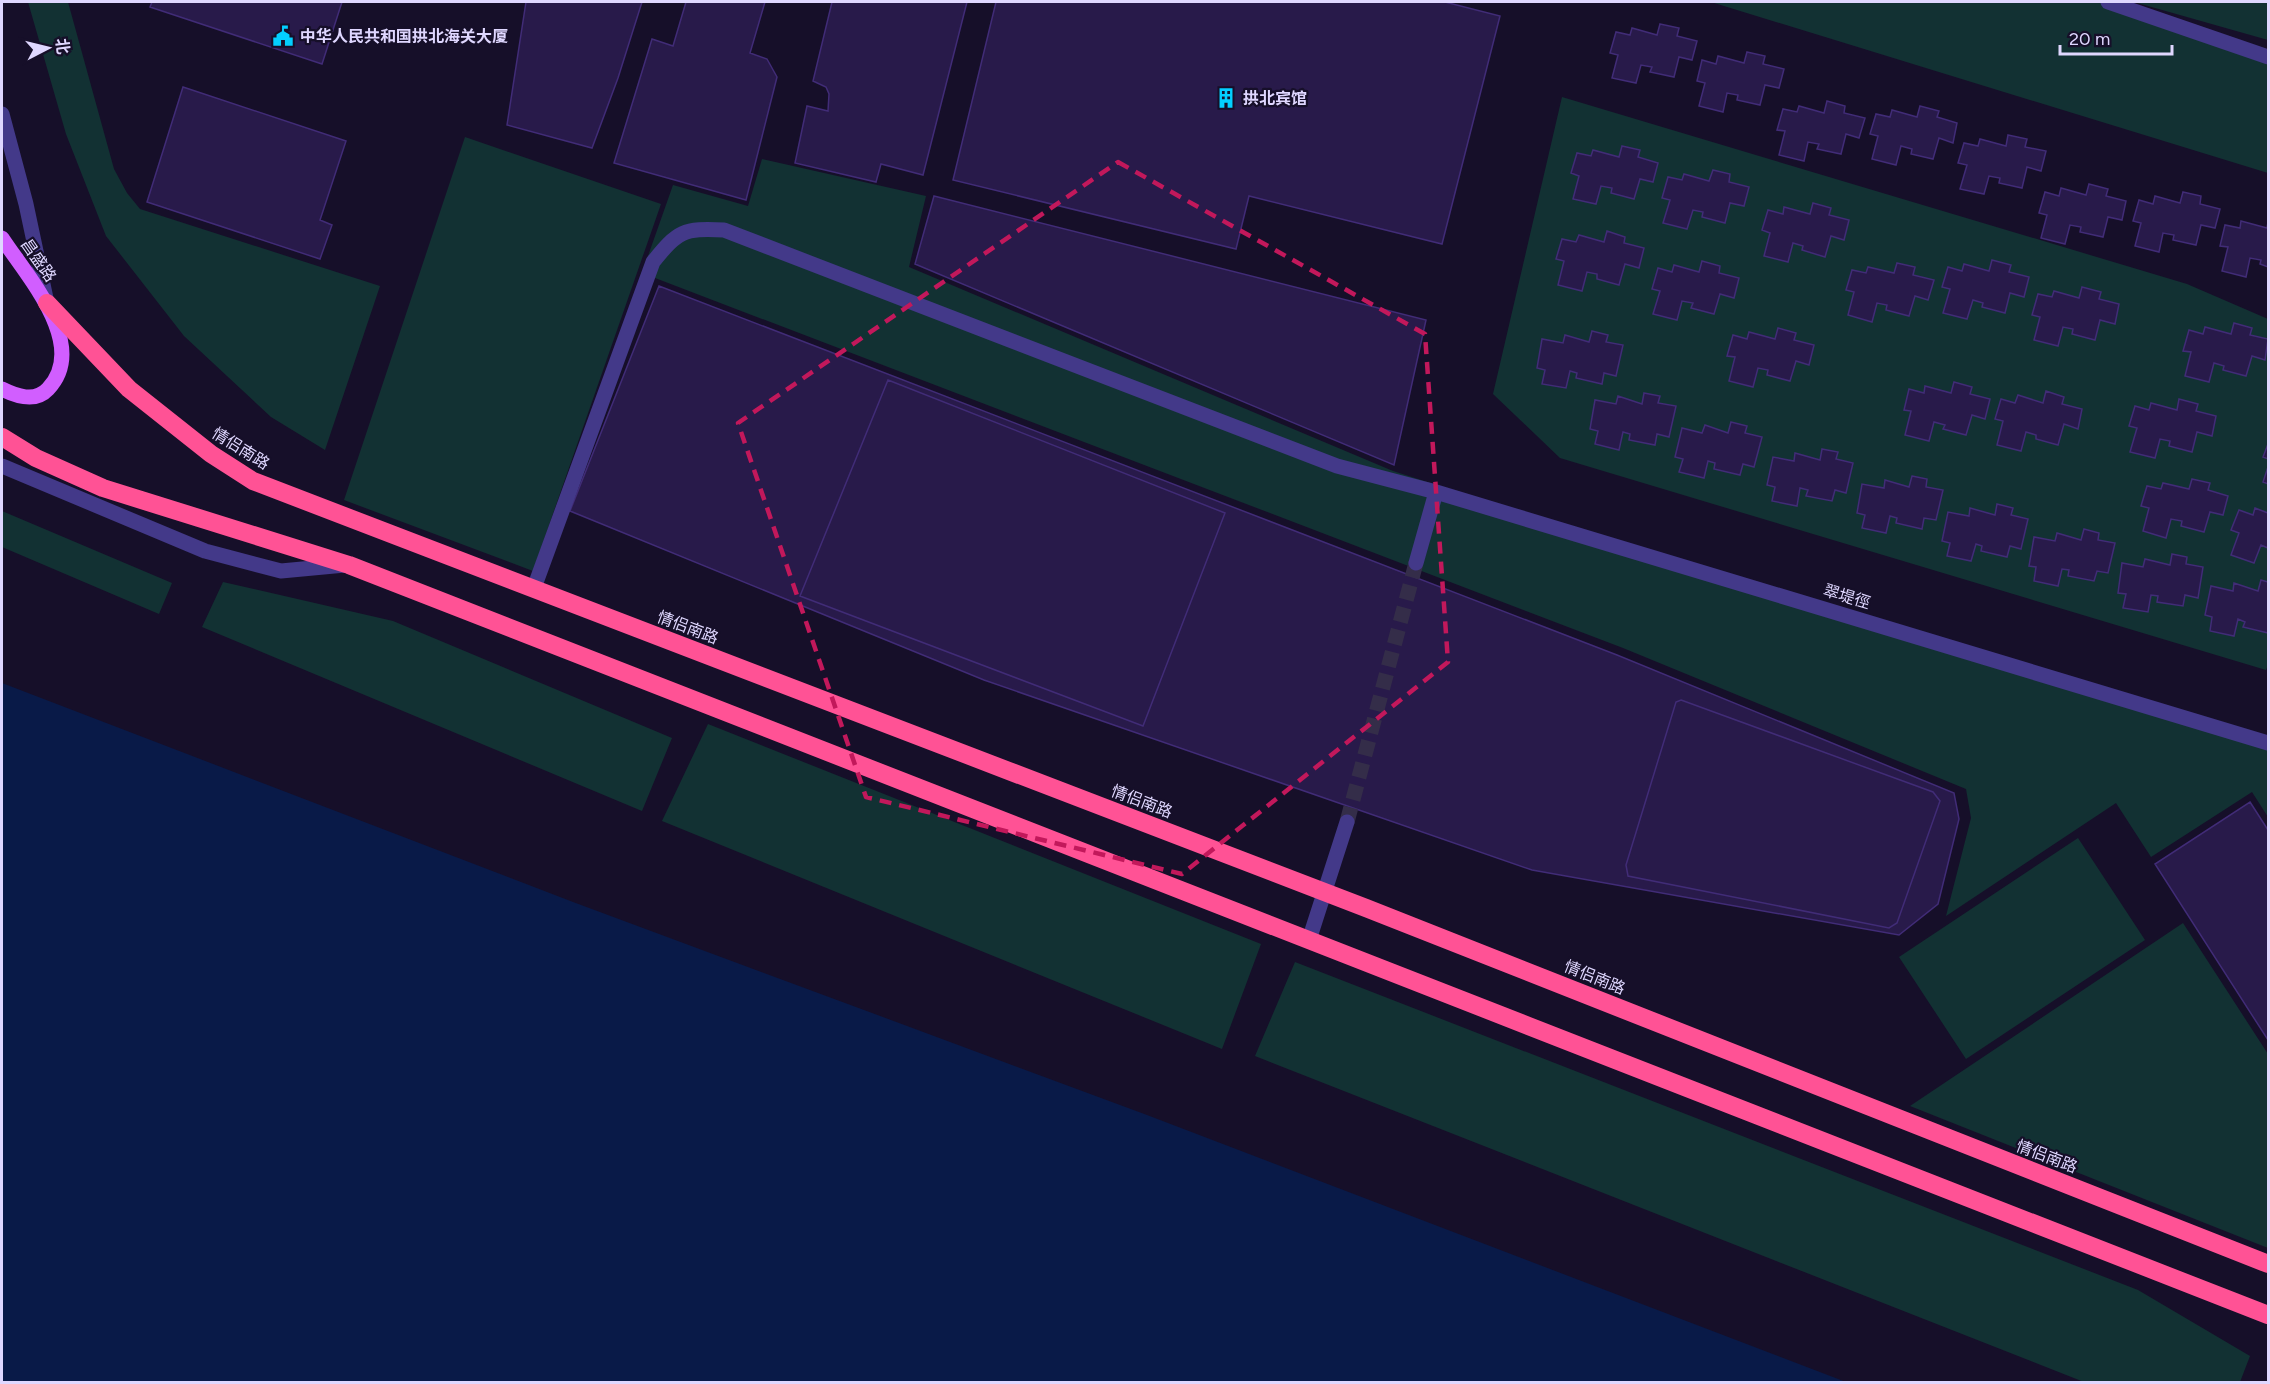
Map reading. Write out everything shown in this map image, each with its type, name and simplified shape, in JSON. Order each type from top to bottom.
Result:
[{"type":"highway","name":"情侣南路","points":[[47,303],[129,389],[211,454],[253,481],[1326,892],[2268,1264]]},
{"type":"highway","points":[[2,437],[36,458],[103,488],[349,565],[2268,1315]]},
{"type":"main road","name":"昌盛路","points":[[2,238],[47,303],[61,349],[61,367],[57,378],[46,391],[33,397],[20,397],[2,389]]},
{"type":"street","points":[[2108,2],[2268,57]]},
{"type":"street","points":[[2,114],[26,204],[47,303]]},
{"type":"street","name":"翠堤徑","points":[[534,588],[653,262],[673,237],[695,229],[724,230],[1337,466],[1436,492],[2268,742]]},
{"type":"street","points":[[2,466],[205,551],[281,571],[349,565]]},
{"type":"street","points":[[1416,563],[1436,492]]},
{"type":"street","points":[[1309,940],[1347,822]]},
{"type":"highlighted area","points":[[1118,162],[1425,334],[1448,662],[1182,874],[866,797],[738,423]]},
{"type":"green space","points":[[28,2],[68,2],[114,169],[127,193],[140,209],[380,286],[325,450],[271,417],[184,336],[106,236],[66,134]]},
{"type":"green space","points":[[1711,2],[2111,2],[2268,57],[2268,173]]},
{"type":"green space","points":[[2134,2],[2268,2],[2268,40]]},
{"type":"green space","points":[[1562,97],[2187,284],[2268,319],[2268,665],[2266,670],[1560,458],[1493,394]]},
{"type":"green space","points":[[465,137],[661,204],[533,571],[344,500]]},
{"type":"green space","points":[[762,159],[926,196],[909,267],[1393,471],[2268,750],[2268,817],[2252,792],[2151,857],[2116,803],[1946,916],[1971,818],[1966,789],[1623,648],[642,273],[673,185],[748,206]]},
{"type":"green space","points":[[2,511],[172,583],[159,614],[2,547]]},
{"type":"green space","points":[[223,582],[393,621],[672,738],[642,811],[202,627]]},
{"type":"green space","points":[[708,724],[1261,944],[1222,1049],[662,821]]},
{"type":"green space","points":[[2078,838],[2145,940],[1966,1059],[1899,957]]},
{"type":"green space","points":[[2183,923],[2268,1054],[2268,1248],[1910,1106]]},
{"type":"green space","points":[[1295,962],[2138,1290],[2250,1356],[2240,1382],[2084,1382],[1255,1056]]},
{"type":"water","points":[[2,683],[573,902],[1147,1115],[1846,1382],[2,1382]]},
{"type":"building","name":"中华人民共和国拱北海关大厦","points":[[152,2],[342,2],[322,64],[150,7]]},
{"type":"building","points":[[526,2],[642,2],[618,78],[592,148],[507,125]]},
{"type":"building","points":[[686,2],[765,2],[750,53],[767,59],[777,77],[746,200],[614,163],[652,39],[673,46]]},
{"type":"building","points":[[832,2],[967,2],[923,175],[881,164],[876,182],[795,163],[807,106],[828,111],[829,94],[826,87],[813,81]]},
{"type":"building","name":"拱北宾馆","points":[[996,2],[1445,2],[1500,16],[1442,244],[1249,196],[1236,249],[953,180]]},
{"type":"building","points":[[1660,24],[1679,28],[1677,36],[1697,41],[1692,60],[1679,57],[1674,77],[1650,72],[1652,67],[1641,65],[1636,83],[1612,78],[1618,55],[1610,53],[1616,32],[1630,35],[1632,28],[1657,35]]},
{"type":"building","points":[[1747,52],[1765,56],[1763,64],[1784,69],[1779,88],[1765,85],[1760,105],[1737,100],[1738,95],[1727,93],[1723,112],[1699,106],[1705,83],[1697,81],[1702,60],[1716,64],[1718,56],[1744,63]]},
{"type":"building","points":[[183,87],[346,141],[320,220],[332,225],[320,259],[147,202]]},
{"type":"building","points":[[1827,101],[1845,106],[1844,113],[1865,118],[1859,138],[1846,134],[1841,154],[1817,149],[1819,144],[1808,142],[1804,161],[1779,155],[1785,131],[1777,130],[1783,109],[1797,112],[1799,106],[1824,113]]},
{"type":"building","points":[[1920,106],[1939,111],[1937,117],[1957,123],[1953,143],[1939,138],[1933,159],[1911,154],[1912,149],[1901,146],[1896,165],[1872,159],[1878,136],[1870,134],[1876,114],[1890,117],[1892,110],[1917,117]]},
{"type":"building","points":[[2008,135],[2027,139],[2025,147],[2046,151],[2041,171],[2027,167],[2022,188],[1999,183],[2000,178],[1989,176],[1984,194],[1960,189],[1967,165],[1958,163],[1964,143],[1978,146],[1980,139],[2006,146]]},
{"type":"building","points":[[1622,146],[1640,150],[1638,157],[1658,163],[1653,182],[1640,179],[1634,199],[1611,193],[1612,188],[1601,186],[1596,204],[1573,199],[1579,176],[1571,173],[1577,153],[1591,156],[1593,150],[1619,157]]},
{"type":"building","points":[[1713,170],[1730,174],[1729,182],[1749,187],[1744,206],[1730,203],[1725,223],[1702,217],[1703,212],[1693,210],[1687,229],[1663,223],[1670,200],[1662,198],[1668,177],[1682,180],[1684,174],[1709,181]]},
{"type":"building","points":[[2089,184],[2108,189],[2106,196],[2126,201],[2122,220],[2108,217],[2103,237],[2080,232],[2081,227],[2070,225],[2065,244],[2041,238],[2047,215],[2039,213],[2045,192],[2059,196],[2061,188],[2086,195]]},
{"type":"building","points":[[2183,192],[2201,196],[2200,204],[2220,209],[2215,228],[2201,225],[2196,245],[2173,240],[2174,235],[2163,233],[2159,252],[2135,246],[2141,223],[2133,221],[2139,200],[2153,204],[2155,196],[2180,203]]},
{"type":"building","points":[[934,196],[1426,320],[1394,465],[915,264]]},
{"type":"building","points":[[1813,203],[1831,208],[1829,215],[1849,220],[1844,240],[1831,236],[1825,257],[1802,250],[1803,246],[1793,243],[1788,262],[1764,256],[1770,233],[1762,230],[1768,210],[1783,214],[1784,207],[1810,214]]},
{"type":"building","points":[[2241,221],[2267,228],[2268,222],[2268,267],[2260,264],[2261,260],[2250,258],[2246,277],[2222,271],[2228,247],[2220,246],[2225,225],[2240,228]]},
{"type":"building","points":[[1607,231],[1625,237],[1624,243],[1644,248],[1639,268],[1625,264],[1619,285],[1597,279],[1597,274],[1587,272],[1582,291],[1558,285],[1564,261],[1556,259],[1562,239],[1576,242],[1579,235],[1604,242]]},
{"type":"building","points":[[1992,260],[2011,265],[2009,272],[2029,277],[2024,297],[2010,293],[2005,313],[1982,307],[1983,303],[1973,300],[1967,319],[1943,313],[1950,289],[1942,287],[1948,267],[1962,271],[1964,264],[1989,271]]},
{"type":"building","points":[[1702,261],[1720,266],[1719,273],[1739,278],[1734,298],[1720,294],[1714,314],[1691,308],[1693,303],[1682,301],[1677,320],[1653,314],[1660,291],[1652,289],[1658,268],[1672,272],[1674,265],[1699,272]]},
{"type":"building","points":[[1897,263],[1915,267],[1913,275],[1934,280],[1928,300],[1915,296],[1909,316],[1886,310],[1887,305],[1877,303],[1872,322],[1848,315],[1854,292],[1846,290],[1852,270],[1866,273],[1868,267],[1894,273]]},
{"type":"building","points":[[659,286],[1617,655],[1954,793],[1959,819],[1938,904],[1899,935],[1532,870],[984,680],[570,511]]},
{"type":"building","points":[[2082,287],[2101,292],[2099,299],[2119,304],[2115,324],[2100,320],[2095,340],[2072,334],[2073,329],[2063,327],[2058,346],[2034,340],[2040,317],[2032,315],[2038,294],[2052,297],[2054,291],[2079,298]]},
{"type":"building","points":[[2234,323],[2252,328],[2250,335],[2268,339],[2265,360],[2252,356],[2246,376],[2223,370],[2224,366],[2214,363],[2209,382],[2185,376],[2191,352],[2183,351],[2189,330],[2203,334],[2205,327],[2231,334]]},
{"type":"building","points":[[1778,328],[1796,333],[1794,340],[1814,345],[1809,365],[1796,361],[1790,381],[1767,375],[1768,370],[1758,368],[1753,387],[1729,381],[1735,357],[1727,356],[1733,335],[1747,339],[1749,332],[1775,339]]},
{"type":"building","points":[[1592,331],[1608,335],[1606,342],[1623,345],[1616,376],[1604,373],[1602,384],[1576,378],[1577,373],[1570,371],[1566,388],[1542,384],[1545,370],[1537,368],[1542,339],[1563,343],[1565,335],[1589,342]]},
{"type":"building","points":[[888,380],[1225,513],[1143,726],[800,596]]},
{"type":"building","points":[[1954,382],[1972,387],[1970,394],[1990,399],[1985,419],[1972,415],[1966,435],[1943,429],[1945,425],[1934,422],[1929,441],[1905,435],[1911,411],[1904,410],[1909,389],[1924,393],[1925,386],[1951,393]]},
{"type":"building","points":[[2046,391],[2064,397],[2062,404],[2082,409],[2078,429],[2064,424],[2058,445],[2036,439],[2036,435],[2026,432],[2021,451],[1997,445],[2003,421],[1995,419],[2001,399],[2015,403],[2018,395],[2043,403]]},
{"type":"building","points":[[1644,393],[1660,396],[1658,403],[1676,406],[1669,437],[1657,434],[1655,445],[1629,440],[1630,434],[1623,432],[1619,450],[1595,444],[1598,431],[1590,429],[1595,400],[1616,404],[1618,396],[1642,404]]},
{"type":"building","points":[[2179,399],[2198,404],[2196,411],[2216,416],[2212,436],[2197,432],[2192,452],[2169,446],[2170,441],[2160,439],[2155,458],[2130,452],[2137,428],[2129,426],[2135,406],[2149,410],[2151,403],[2177,410]]},
{"type":"building","points":[[1731,422],[1747,426],[1745,433],[1762,437],[1754,467],[1743,464],[1740,475],[1714,469],[1715,463],[1708,461],[1704,478],[1679,472],[1683,459],[1675,457],[1682,428],[1702,433],[1705,425],[1728,433]]},
{"type":"building","points":[[2268,444],[2268,459],[2263,457]]},
{"type":"building","points":[[1822,449],[1838,452],[1836,459],[1853,463],[1846,493],[1835,490],[1832,501],[1806,496],[1808,490],[1800,488],[1797,506],[1772,501],[1775,487],[1767,485],[1773,457],[1794,461],[1795,453],[1820,460]]},
{"type":"building","points":[[2268,467],[2268,484],[2263,482]]},
{"type":"building","points":[[1912,476],[1927,479],[1926,487],[1943,490],[1936,520],[1924,518],[1922,529],[1896,523],[1897,518],[1890,516],[1886,533],[1862,528],[1865,515],[1857,513],[1862,484],[1884,488],[1885,480],[1909,487]]},
{"type":"building","points":[[2192,479],[2210,483],[2208,490],[2228,496],[2223,515],[2210,512],[2204,532],[2181,526],[2182,521],[2171,519],[2166,538],[2143,531],[2149,508],[2141,506],[2147,486],[2161,489],[2163,483],[2189,489]]},
{"type":"building","points":[[1997,504],[2013,508],[2011,515],[2028,519],[2021,549],[2010,546],[2007,557],[1981,551],[1982,546],[1976,544],[1971,561],[1947,556],[1950,543],[1942,541],[1948,512],[1969,516],[1970,508],[1995,515]]},
{"type":"building","points":[[2255,508],[2268,513],[2268,548],[2261,545],[2254,563],[2231,555],[2239,533],[2231,530],[2239,510],[2253,515]]},
{"type":"building","points":[[2084,529],[2099,533],[2098,540],[2115,543],[2108,573],[2097,571],[2094,581],[2068,576],[2069,570],[2062,569],[2058,586],[2034,581],[2036,567],[2029,566],[2034,537],[2055,541],[2057,533],[2081,540]]},
{"type":"building","points":[[2172,554],[2187,557],[2186,564],[2203,567],[2198,598],[2185,595],[2183,606],[2157,602],[2158,596],[2151,595],[2148,612],[2123,608],[2126,594],[2118,593],[2122,563],[2143,567],[2145,559],[2170,565]]},
{"type":"building","points":[[2261,580],[2268,582],[2268,633],[2243,627],[2245,622],[2238,619],[2234,636],[2210,631],[2212,617],[2205,615],[2211,586],[2233,591],[2234,583],[2258,591]]},
{"type":"building","points":[[1681,700],[1933,792],[1940,801],[1897,923],[1889,928],[1628,876],[1626,865],[1676,702]]},
{"type":"building","points":[[2250,802],[2268,830],[2268,1040],[2155,864]]},
{"type":"tunnel","points":[[1347,822],[1416,563]]},
{"type":"place","name":"中华人民共和国拱北海关大厦","points":[[283,36]]},
{"type":"place","name":"拱北宾馆","points":[[1226,98]]}]
